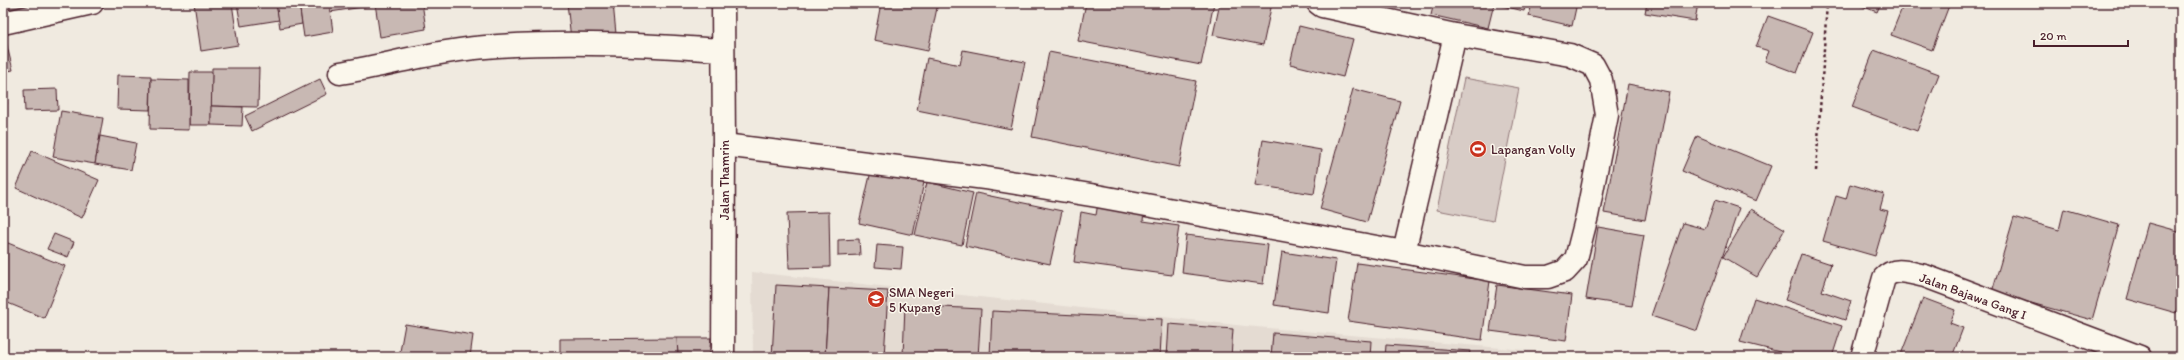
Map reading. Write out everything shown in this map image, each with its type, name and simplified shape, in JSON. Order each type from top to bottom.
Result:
[{"type":"street","points":[[3,23],[92,3]]},
{"type":"street","name":"Jalan Thamrin","points":[[722,3],[724,145],[723,357]]},
{"type":"street","points":[[724,145],[985,178],[1097,196],[1404,252],[1525,277],[1548,277],[1565,271],[1576,259],[1587,216],[1607,114],[1601,80],[1593,65],[1570,55],[1455,34],[1322,6],[1318,3]]},
{"type":"street","points":[[1404,252],[1455,34]]},
{"type":"street","points":[[340,73],[437,53],[498,46],[633,44],[722,50]]},
{"type":"street","name":"Jalan Bajawa Gang I","points":[[1862,357],[1884,278],[1889,273],[1900,271],[1924,276],[2140,357]]},
{"type":"path","points":[[1816,171],[1827,3]]},
{"type":"shaded area","name":"Lapangan Volly","points":[[1464,78],[1519,88],[1493,221],[1437,210]]},
{"type":"shaded area","name":"SMA Negeri 5 Kupang","points":[[752,272],[1245,326],[1607,357],[753,357]]},
{"type":"building","points":[[3,3],[33,3],[35,9],[3,19]]},
{"type":"building","points":[[194,3],[232,3],[238,45],[201,51]]},
{"type":"building","points":[[237,3],[276,3],[279,20],[241,26]]},
{"type":"building","points":[[276,3],[299,3],[302,24],[280,28]]},
{"type":"building","points":[[299,3],[329,3],[333,32],[304,37]]},
{"type":"building","points":[[329,3],[375,3],[376,5],[330,12]]},
{"type":"building","points":[[375,3],[422,3],[426,29],[380,37]]},
{"type":"building","points":[[567,3],[613,3],[616,34],[571,39]]},
{"type":"building","points":[[881,3],[938,3],[928,51],[874,40]]},
{"type":"building","points":[[1086,3],[1214,3],[1201,65],[1078,41]]},
{"type":"building","points":[[1220,3],[1272,3],[1263,45],[1213,35]]},
{"type":"building","points":[[1434,3],[1526,3],[1524,11],[1494,4],[1488,28],[1431,15]]},
{"type":"building","points":[[1532,3],[1577,3],[1572,26],[1529,16]]},
{"type":"building","points":[[1647,3],[1698,3],[1695,21],[1645,13]]},
{"type":"building","points":[[1854,3],[1881,3],[1877,12]]},
{"type":"building","points":[[1904,3],[1950,3],[1932,50],[1891,35]]},
{"type":"building","points":[[1768,16],[1813,32],[1797,73],[1765,61],[1769,51],[1756,47]]},
{"type":"building","points":[[1299,26],[1353,39],[1343,77],[1290,64]]},
{"type":"building","points":[[3,30],[13,70],[3,72]]},
{"type":"building","points":[[963,50],[1025,62],[1011,129],[917,110],[927,58],[960,65]]},
{"type":"building","points":[[1874,50],[1939,74],[1917,131],[1852,107]]},
{"type":"building","points":[[1049,52],[1196,81],[1179,167],[1032,137]]},
{"type":"building","points":[[212,68],[259,68],[258,107],[211,106]]},
{"type":"building","points":[[190,72],[212,72],[211,125],[189,125]]},
{"type":"building","points":[[118,75],[151,76],[150,110],[117,109]]},
{"type":"building","points":[[151,79],[189,80],[189,130],[150,129]]},
{"type":"building","points":[[320,79],[327,94],[252,131],[245,116]]},
{"type":"building","points":[[3,81],[7,104],[3,105]]},
{"type":"building","points":[[1628,84],[1669,92],[1645,220],[1604,213]]},
{"type":"building","points":[[57,89],[58,110],[25,111],[24,90]]},
{"type":"building","points":[[1353,89],[1400,101],[1367,222],[1320,209]]},
{"type":"building","points":[[211,106],[243,107],[242,126],[211,125]]},
{"type":"building","points":[[61,111],[103,118],[95,164],[53,157]]},
{"type":"building","points":[[100,136],[136,143],[131,170],[95,164]]},
{"type":"building","points":[[1697,136],[1771,166],[1756,201],[1682,171]]},
{"type":"building","points":[[1263,140],[1321,150],[1314,194],[1255,185]]},
{"type":"building","points":[[32,151],[99,180],[82,218],[16,188]]},
{"type":"building","points":[[871,171],[924,182],[913,235],[859,223]]},
{"type":"building","points":[[927,182],[973,193],[962,245],[915,235]]},
{"type":"building","points":[[1850,184],[1884,194],[1880,209],[1888,211],[1875,256],[1823,241],[1836,196],[1846,199]]},
{"type":"building","points":[[976,193],[1062,211],[1050,264],[965,246]]},
{"type":"building","points":[[1715,200],[1739,208],[1697,331],[1651,316],[1683,223],[1705,229]]},
{"type":"building","points":[[1098,203],[1144,210],[1143,221],[1179,226],[1172,275],[1074,262],[1081,212],[1096,215]]},
{"type":"building","points":[[1751,209],[1785,229],[1757,277],[1723,257]]},
{"type":"building","points":[[2064,209],[2119,225],[2092,320],[1992,292],[2014,217],[2059,230]]},
{"type":"building","points":[[829,212],[830,267],[789,268],[787,213]]},
{"type":"building","points":[[2148,223],[2181,232],[2181,294],[2176,313],[2127,299]]},
{"type":"building","points":[[1598,227],[1644,235],[1632,306],[1586,299]]},
{"type":"building","points":[[54,234],[74,242],[68,257],[47,249]]},
{"type":"building","points":[[1186,235],[1268,245],[1263,284],[1182,273]]},
{"type":"building","points":[[859,239],[860,255],[838,256],[838,240]]},
{"type":"building","points":[[3,241],[65,266],[44,318],[3,301]]},
{"type":"building","points":[[877,245],[903,247],[901,269],[875,267]]},
{"type":"building","points":[[1282,252],[1336,260],[1329,313],[1274,305]]},
{"type":"building","points":[[1801,254],[1831,264],[1822,291],[1851,301],[1845,320],[1785,300]]},
{"type":"building","points":[[1357,263],[1490,281],[1482,340],[1348,321]]},
{"type":"building","points":[[776,285],[829,288],[825,357],[772,357]]},
{"type":"building","points":[[1497,285],[1572,295],[1566,341],[1490,331]]},
{"type":"building","points":[[829,288],[888,291],[884,357],[825,357]]},
{"type":"building","points":[[1754,298],[1842,326],[1832,357],[1800,357],[1740,342]]},
{"type":"building","points":[[1923,298],[1955,310],[1950,323],[1963,328],[1952,357],[1900,357]]},
{"type":"building","points":[[905,305],[981,309],[978,357],[903,356]]},
{"type":"building","points":[[992,311],[1162,319],[1160,357],[990,357]]},
{"type":"building","points":[[405,324],[473,335],[470,357],[399,357]]},
{"type":"building","points":[[1169,324],[1233,329],[1231,357],[1167,357]]},
{"type":"building","points":[[1273,333],[1371,341],[1370,357],[1271,357]]},
{"type":"building","points":[[677,338],[711,338],[709,357],[678,357]]},
{"type":"building","points":[[677,338],[678,357],[560,357],[560,339]]},
{"type":"building","points":[[1386,345],[1470,351],[1469,357],[1385,357]]},
{"type":"place","name":"Lapangan Volly","points":[[1478,149]]},
{"type":"place","name":"SMA Negeri 5 Kupang","points":[[876,299]]}]
